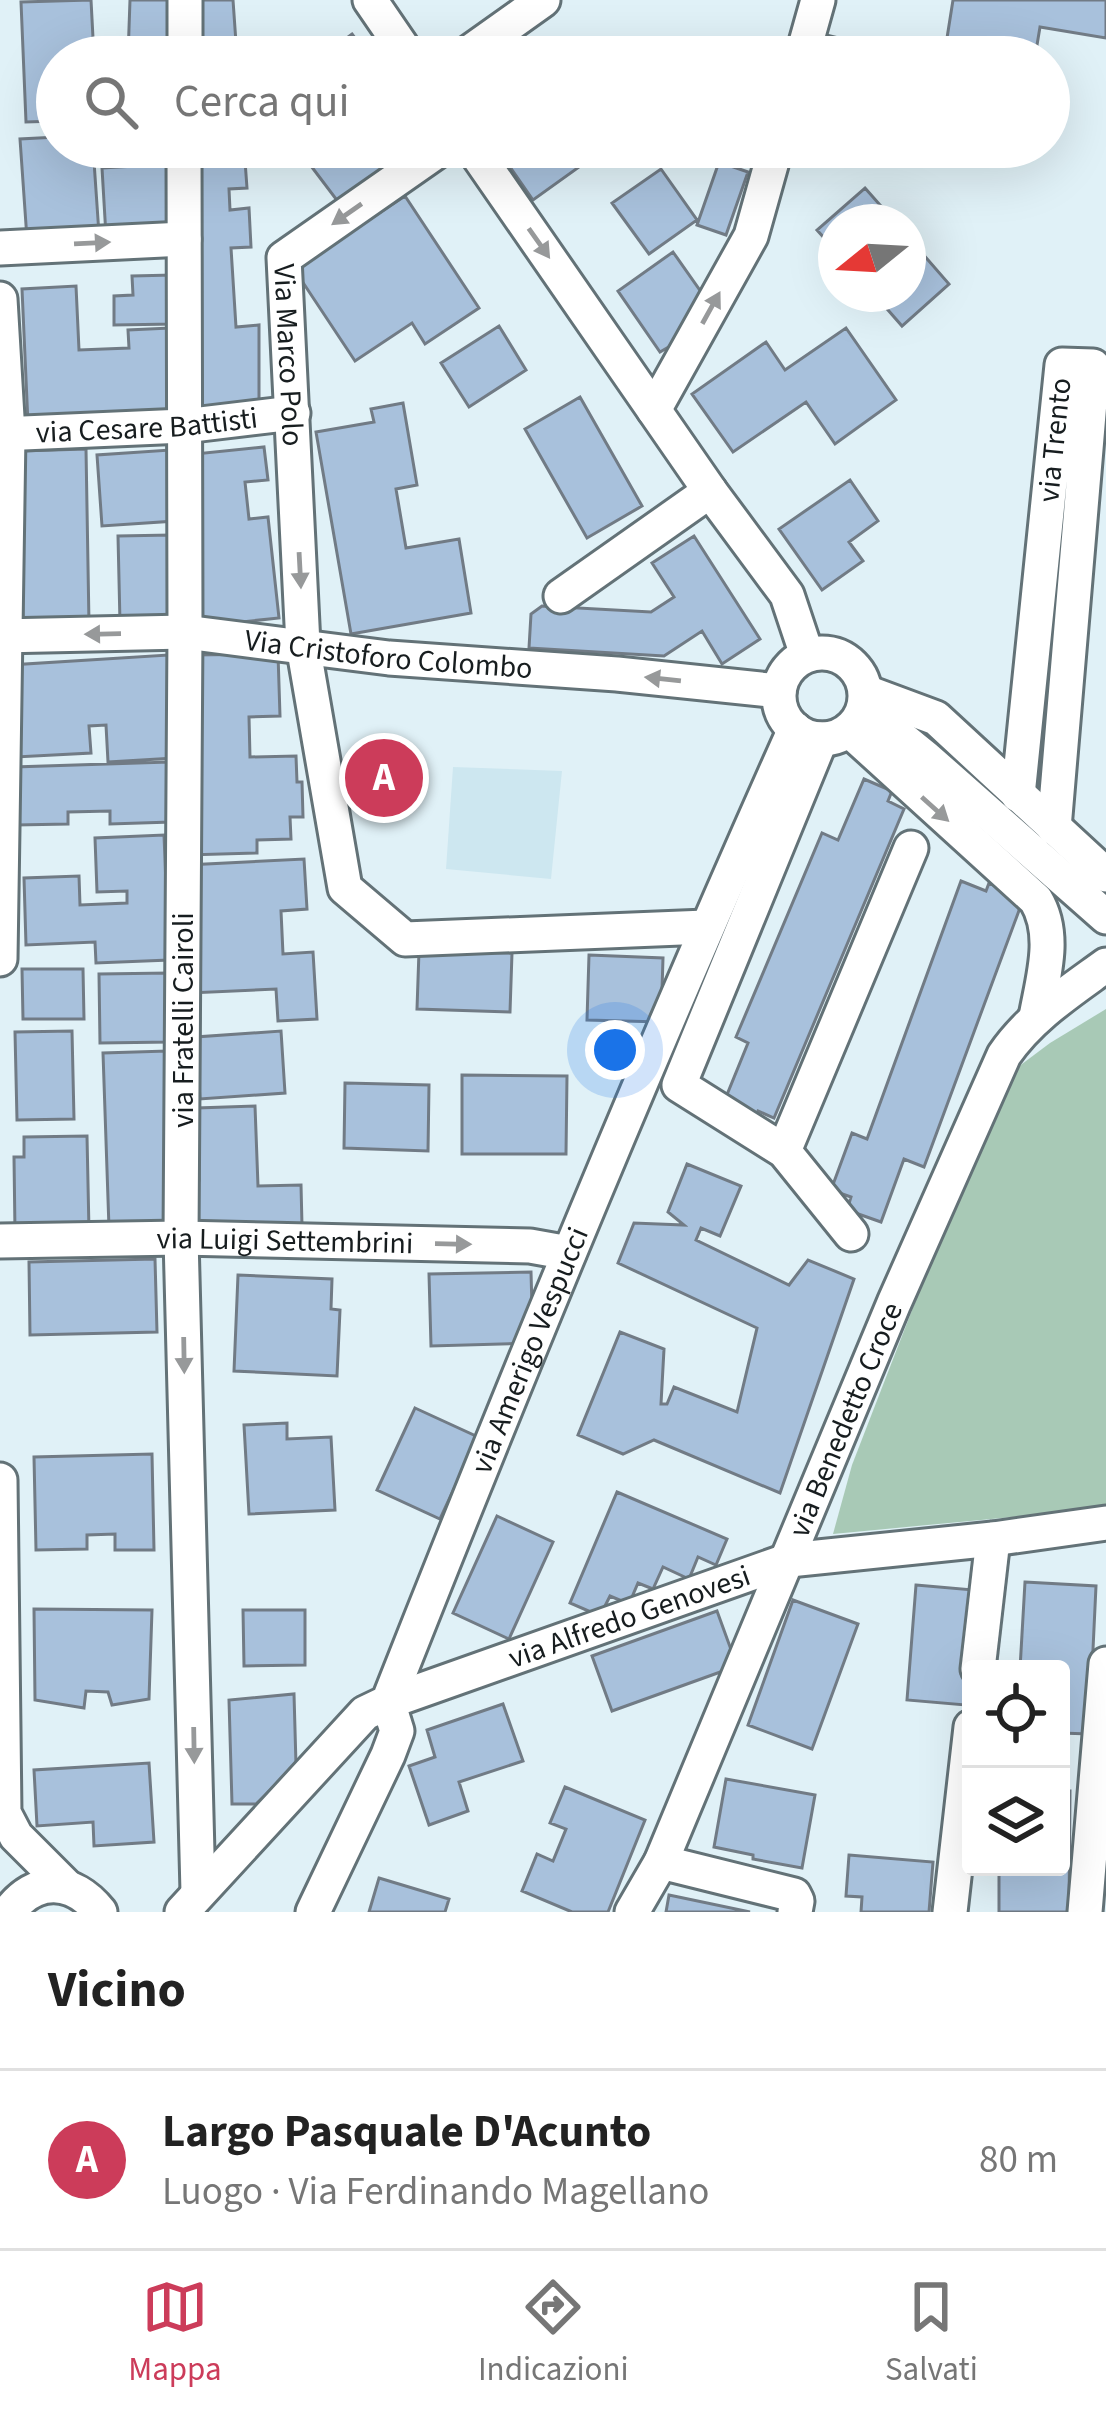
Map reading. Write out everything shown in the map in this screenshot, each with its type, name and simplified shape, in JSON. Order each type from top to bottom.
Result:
[{"type":"street","points":[[184,36],[185,0]]},
{"type":"street","points":[[370,0],[395,36]]},
{"type":"street","points":[[492,36],[543,0]]},
{"type":"street","points":[[808,36],[818,0]]},
{"type":"street","name":"via Fratelli Cairoli","points":[[184,168],[182,1238],[189,1902]]},
{"type":"street","name":"Via Marco Polo","points":[[413,168],[284,258],[303,645],[345,888],[405,939],[706,927]]},
{"type":"street","points":[[487,168],[787,595],[807,655]]},
{"type":"street","points":[[654,410],[751,236],[770,168]]},
{"type":"street","points":[[0,248],[184,238]]},
{"type":"street","points":[[0,299],[4,434],[0,959]]},
{"type":"street","name":"via Trento","points":[[1018,795],[1061,364],[1093,366],[1054,828]]},
{"type":"street","name":"via Cesare Battisti","points":[[4,434],[184,426],[293,413]]},
{"type":"street","points":[[561,596],[710,491]]},
{"type":"street","name":"Via Cristoforo Colombo","points":[[3,636],[185,632],[388,658],[779,691]]},
{"type":"street","points":[[851,1234],[784,1151],[679,1085],[838,721],[863,679],[846,658],[820,652],[788,669],[779,691],[785,719],[838,721],[935,718],[1106,875]]},
{"type":"street","points":[[838,721],[889,728],[1106,917]]},
{"type":"street","points":[[838,721],[1036,900],[1048,932],[1036,1017]]},
{"type":"street","name":"via Amerigo Vespucci","points":[[189,1902],[365,1713],[388,1702],[706,927],[838,721]]},
{"type":"street","points":[[784,1151],[911,848]]},
{"type":"street","name":"via Benedetto Croce","points":[[632,1912],[661,1862],[894,1303],[1004,1055],[1036,1017],[1106,965]]},
{"type":"street","name":"via Luigi Settembrini","points":[[0,1241],[182,1238],[530,1246],[569,1253]]},
{"type":"street","points":[[0,1480],[4,1813],[16,1836],[66,1886],[101,1912]]},
{"type":"street","name":"via Alfredo Genovesi","points":[[388,1702],[789,1560],[1106,1523]]},
{"type":"street","points":[[979,1660],[992,1539]]},
{"type":"street","points":[[1085,1912],[1106,1664]]},
{"type":"street","points":[[313,1912],[393,1743],[397,1731],[388,1702]]},
{"type":"street","points":[[950,1912],[966,1768]]},
{"type":"street","points":[[661,1862],[794,1895],[794,1912]]},
{"type":"street","points":[[7,1899],[35,1889],[66,1886]]},
{"type":"shaded area","points":[[453,767],[562,771],[551,879],[446,869]]},
{"type":"green space","points":[[1106,1009],[1106,1508],[833,1534],[852,1465],[983,1127],[1014,1070]]},
{"type":"building","points":[[91,0],[93,36],[36,36],[36,122],[26,122],[21,2]]},
{"type":"building","points":[[130,0],[177,0],[176,36],[129,36]]},
{"type":"building","points":[[188,0],[233,0],[236,36],[189,36]]},
{"type":"building","points":[[953,0],[1106,0],[1106,38],[1040,27],[1038,36],[947,36]]},
{"type":"building","points":[[36,138],[36,168],[94,168],[99,234],[27,239],[20,139]]},
{"type":"building","points":[[102,168],[173,168],[175,235],[106,236]]},
{"type":"building","points":[[190,168],[246,168],[247,188],[229,189],[230,210],[249,208],[251,247],[231,248],[236,327],[259,325],[259,411],[194,413]]},
{"type":"building","points":[[313,168],[395,168],[342,207]]},
{"type":"building","points":[[511,168],[578,168],[533,200]]},
{"type":"building","points":[[717,168],[748,172],[726,235],[697,225]]},
{"type":"building","points":[[661,169],[697,220],[649,254],[612,203]]},
{"type":"building","points":[[865,188],[879,204],[847,204]]},
{"type":"building","points":[[405,196],[479,308],[425,344],[412,323],[355,361],[294,269]]},
{"type":"building","points":[[673,252],[706,299],[691,334],[660,352],[618,291]]},
{"type":"building","points":[[926,258],[949,284],[926,305]]},
{"type":"building","points":[[173,275],[174,324],[114,325],[114,296],[133,295],[132,276]]},
{"type":"building","points":[[76,286],[79,350],[129,348],[128,330],[170,328],[174,418],[28,424],[22,289]]},
{"type":"building","points":[[890,312],[918,312],[902,326]]},
{"type":"building","points":[[499,326],[526,370],[469,407],[441,363]]},
{"type":"building","points":[[846,328],[896,400],[835,444],[806,402],[733,452],[692,394],[766,342],[785,370]]},
{"type":"building","points":[[580,397],[642,506],[587,538],[525,429]]},
{"type":"building","points":[[403,403],[417,485],[396,489],[406,548],[459,539],[471,613],[351,634],[316,432],[374,422],[371,409]]},
{"type":"building","points":[[264,447],[268,480],[245,482],[249,519],[268,517],[279,618],[203,626],[185,455]]},
{"type":"building","points":[[86,449],[89,624],[23,625],[20,451]]},
{"type":"building","points":[[170,450],[175,521],[102,526],[97,455]]},
{"type":"building","points":[[850,480],[878,521],[849,542],[863,561],[822,590],[779,529]]},
{"type":"building","points":[[171,535],[172,622],[120,623],[118,536]]},
{"type":"building","points":[[694,536],[760,639],[722,664],[702,631],[664,656],[529,648],[531,614],[542,606],[651,612],[674,597],[652,563]]},
{"type":"building","points":[[278,654],[280,716],[249,717],[250,757],[296,756],[303,817],[290,817],[291,839],[257,840],[257,853],[187,855],[189,655]]},
{"type":"building","points":[[168,655],[175,758],[108,762],[106,725],[89,726],[91,753],[16,757],[10,665]]},
{"type":"building","points":[[169,762],[171,822],[110,824],[110,811],[68,812],[68,824],[16,825],[14,767]]},
{"type":"building","points":[[864,779],[892,791],[888,801],[904,809],[774,1118],[758,1111],[754,1120],[722,1107],[748,1043],[736,1037],[822,833],[838,840]]},
{"type":"building","points":[[164,835],[169,960],[96,963],[95,942],[26,945],[24,878],[79,876],[80,905],[127,903],[127,891],[97,892],[95,838]]},
{"type":"building","points":[[304,859],[307,909],[281,911],[283,954],[313,952],[317,1019],[278,1021],[276,989],[190,993],[187,865]]},
{"type":"building","points":[[961,881],[986,891],[989,883],[1024,897],[924,1167],[904,1159],[881,1222],[847,1210],[851,1197],[831,1190],[852,1133],[867,1139]]},
{"type":"building","points":[[419,951],[512,953],[510,1012],[417,1009]]},
{"type":"building","points":[[589,955],[663,958],[661,1022],[587,1020]]},
{"type":"building","points":[[22,969],[83,969],[84,1019],[23,1019]]},
{"type":"building","points":[[169,973],[170,1042],[100,1043],[99,974]]},
{"type":"building","points":[[72,1031],[74,1119],[17,1120],[15,1032]]},
{"type":"building","points":[[281,1031],[285,1093],[200,1099],[196,1037]]},
{"type":"building","points":[[167,1051],[173,1226],[109,1228],[103,1053]]},
{"type":"building","points":[[462,1075],[567,1076],[566,1154],[462,1154]]},
{"type":"building","points":[[345,1083],[429,1085],[428,1151],[344,1148]]},
{"type":"building","points":[[255,1106],[258,1186],[301,1185],[302,1225],[184,1228],[182,1181],[199,1180],[197,1108]]},
{"type":"building","points":[[87,1136],[89,1231],[15,1232],[14,1157],[24,1157],[24,1137]]},
{"type":"building","points":[[687,1164],[741,1186],[720,1236],[701,1228],[696,1240],[789,1285],[808,1260],[854,1279],[780,1493],[654,1440],[623,1454],[578,1435],[620,1332],[664,1349],[661,1404],[667,1404],[674,1387],[737,1412],[757,1328],[618,1263],[634,1223],[684,1225],[668,1212]]},
{"type":"building","points":[[155,1259],[157,1332],[30,1335],[29,1262]]},
{"type":"building","points":[[531,1272],[533,1343],[431,1346],[429,1274]]},
{"type":"building","points":[[238,1275],[332,1279],[331,1309],[340,1310],[337,1376],[234,1371]]},
{"type":"building","points":[[415,1408],[478,1437],[440,1519],[377,1490]]},
{"type":"building","points":[[287,1423],[287,1439],[331,1437],[335,1510],[249,1514],[244,1425]]},
{"type":"building","points":[[152,1454],[154,1550],[115,1550],[115,1534],[87,1535],[87,1549],[36,1550],[34,1457]]},
{"type":"building","points":[[617,1492],[727,1539],[716,1565],[698,1557],[689,1579],[663,1567],[653,1589],[638,1583],[629,1604],[610,1596],[600,1616],[570,1603]]},
{"type":"building","points":[[497,1516],[553,1542],[509,1639],[453,1613]]},
{"type":"building","points":[[1025,1582],[1096,1586],[1089,1734],[1070,1733],[1070,1660],[1021,1660]]},
{"type":"building","points":[[916,1585],[974,1590],[969,1660],[962,1660],[962,1705],[907,1700]]},
{"type":"building","points":[[793,1600],[858,1624],[812,1749],[748,1725]]},
{"type":"building","points":[[34,1609],[152,1610],[149,1699],[112,1705],[108,1692],[86,1691],[84,1708],[35,1700]]},
{"type":"building","points":[[243,1610],[305,1610],[305,1665],[244,1666]]},
{"type":"building","points":[[717,1611],[737,1666],[612,1711],[592,1656]]},
{"type":"building","points":[[294,1694],[296,1765],[256,1804],[232,1804],[229,1700]]},
{"type":"building","points":[[503,1704],[523,1761],[459,1782],[468,1811],[429,1825],[409,1766],[435,1757],[427,1730]]},
{"type":"building","points":[[149,1763],[154,1842],[94,1846],[93,1822],[37,1826],[34,1770]]},
{"type":"building","points":[[726,1779],[815,1795],[802,1868],[714,1847]]},
{"type":"building","points":[[565,1787],[645,1820],[608,1912],[572,1912],[522,1891],[537,1854],[553,1861],[566,1829],[550,1823]]},
{"type":"building","points":[[849,1855],[933,1862],[929,1912],[861,1912],[862,1897],[846,1896]]},
{"type":"building","points":[[999,1876],[1069,1876],[1069,1912],[999,1912]]},
{"type":"building","points":[[379,1878],[449,1899],[445,1912],[369,1912]]},
{"type":"building","points":[[669,1895],[750,1912],[666,1912]]},
{"type":"place","name":"Largo Pasquale D'Acunto","points":[[384,778]]}]
